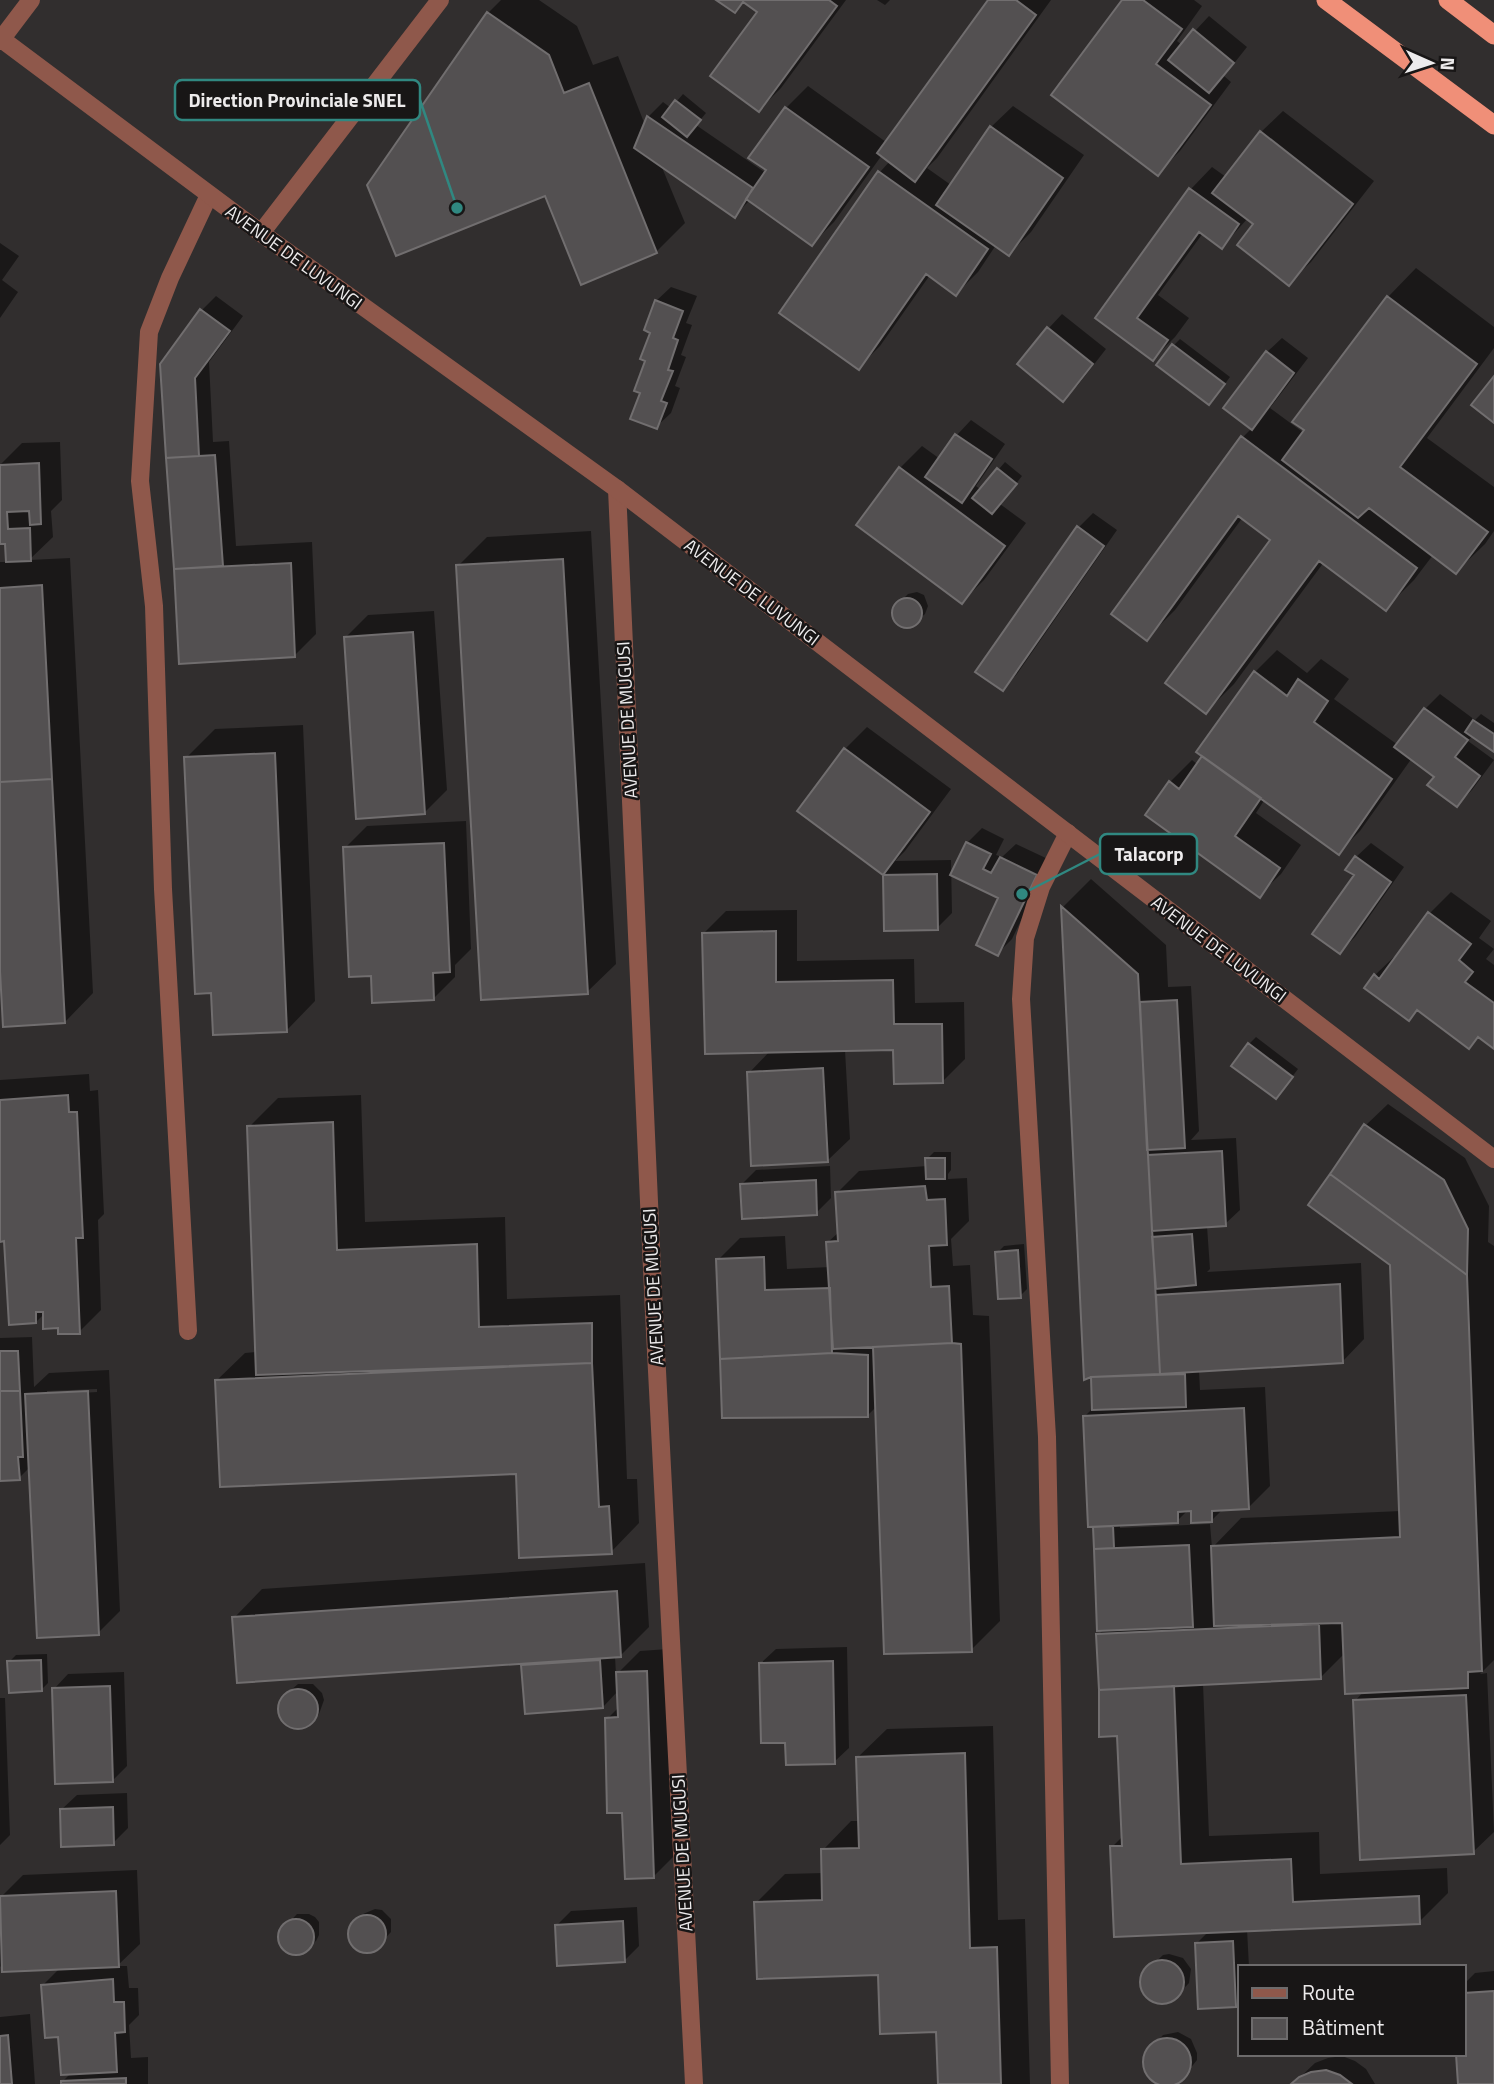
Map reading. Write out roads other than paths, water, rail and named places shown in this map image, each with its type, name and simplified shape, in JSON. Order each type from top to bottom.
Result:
[{"type":"highway","points":[[1326,0],[1494,125]]},
{"type":"highway","points":[[1448,0],[1494,34]]},
{"type":"street","points":[[1,40],[31,0]]},
{"type":"street","points":[[261,233],[440,0]]},
{"type":"street","name":"AVENUE DE LUVUNGI","points":[[1,40],[261,233],[617,489],[1494,1159]]},
{"type":"street","points":[[188,1331],[163,889],[154,606],[140,481],[149,332],[170,278],[209,195]]},
{"type":"street","name":"AVENUE DE MUGUSI","points":[[617,489],[654,1313],[694,2084]]},
{"type":"street","points":[[1060,2084],[1047,1437],[1021,999],[1025,938],[1041,887],[1068,833]]},
{"type":"place","name":"Direction Provinciale SNEL","points":[[457,208]]},
{"type":"place","name":"Talacorp","points":[[1022,894]]}]
